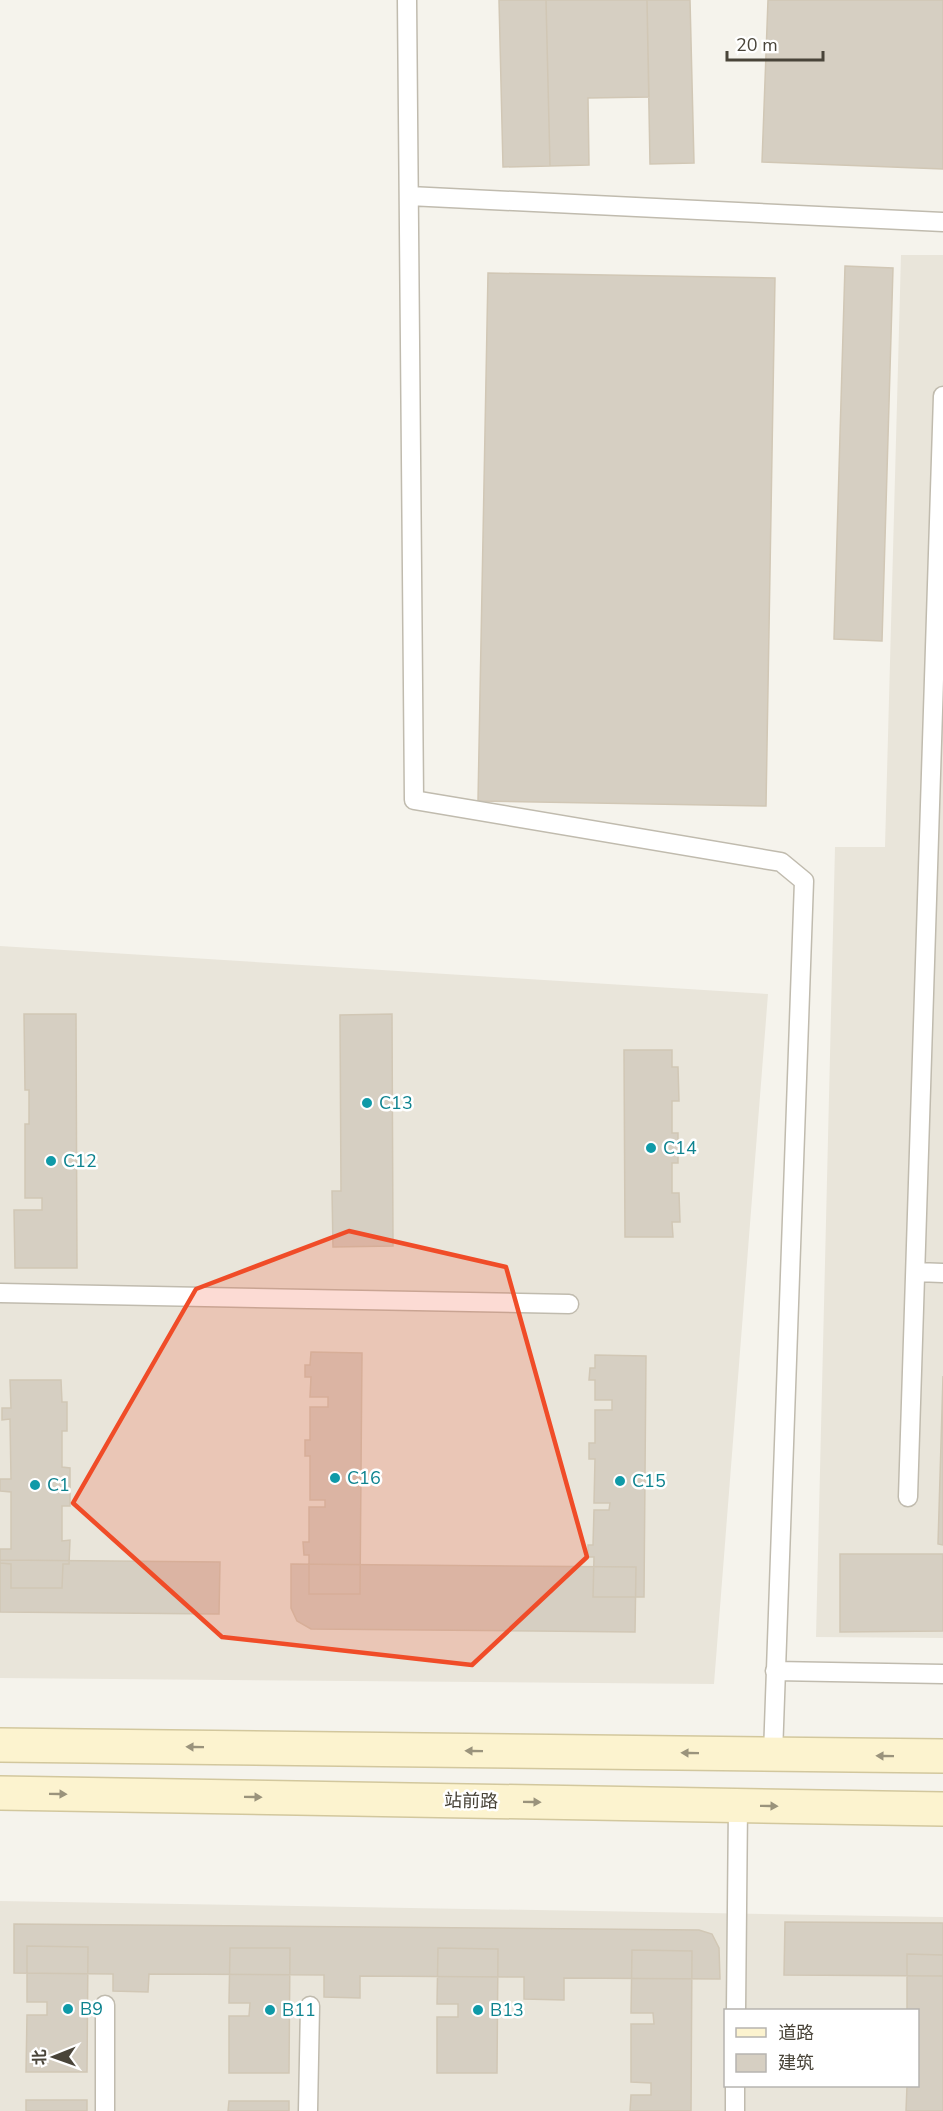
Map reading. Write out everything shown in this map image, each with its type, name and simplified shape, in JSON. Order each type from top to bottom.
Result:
[{"type":"street","points":[[0,1745],[943,1756]]},
{"type":"street","name":"站前路","points":[[0,1793],[943,1809]]},
{"type":"lane","points":[[407,0],[414,800],[781,862],[804,881],[773,1754]]},
{"type":"lane","points":[[409,196],[943,222]]},
{"type":"lane","points":[[908,1497],[940,577],[943,396]]},
{"type":"lane","points":[[916,1272],[943,1273]]},
{"type":"lane","points":[[0,1293],[569,1304]]},
{"type":"lane","points":[[776,1671],[943,1674]]},
{"type":"lane","points":[[736,2009],[738,1805]]},
{"type":"lane","points":[[105,2006],[105,2111]]},
{"type":"lane","points":[[308,2111],[310,2006]]},
{"type":"lane","points":[[735,2087],[735,2111]]},
{"type":"highlighted area","points":[[349,1231],[506,1267],[587,1557],[472,1665],[222,1637],[73,1503],[196,1289]]},
{"type":"shaded area","points":[[901,255],[943,255],[943,1638],[816,1637],[835,847],[885,847]]},
{"type":"shaded area","points":[[0,946],[768,994],[714,1684],[0,1678]]},
{"type":"shaded area","points":[[0,1901],[943,1917],[943,2111],[0,2111]]},
{"type":"building","points":[[499,0],[546,0],[550,166],[503,167]]},
{"type":"building","points":[[546,0],[647,0],[649,97],[588,98],[589,165],[550,166]]},
{"type":"building","points":[[647,0],[690,0],[694,163],[650,164]]},
{"type":"building","points":[[768,0],[943,0],[943,169],[762,162]]},
{"type":"building","points":[[845,266],[893,268],[882,641],[834,639]]},
{"type":"building","points":[[488,273],[775,278],[766,806],[478,801]]},
{"type":"building","name":"C12","points":[[24,1014],[76,1014],[77,1268],[15,1268],[14,1210],[42,1210],[42,1198],[25,1198],[25,1124],[29,1124],[29,1090],[25,1090]]},
{"type":"building","name":"C13","points":[[392,1014],[393,1246],[333,1247],[332,1191],[341,1191],[340,1015]]},
{"type":"building","name":"C14","points":[[624,1050],[672,1050],[672,1067],[678,1067],[679,1101],[672,1101],[672,1133],[678,1133],[678,1163],[672,1163],[672,1193],[679,1193],[680,1222],[672,1222],[673,1237],[625,1237]]},
{"type":"building","name":"C16","points":[[311,1352],[362,1353],[360,1594],[309,1594],[309,1555],[304,1555],[303,1542],[309,1542],[309,1507],[325,1507],[325,1500],[310,1500],[310,1456],[305,1456],[305,1440],[310,1440],[310,1407],[328,1407],[328,1397],[310,1397],[311,1377],[305,1377],[305,1365],[310,1365]]},
{"type":"building","name":"C15","points":[[595,1355],[646,1356],[644,1597],[593,1597],[594,1557],[588,1557],[588,1545],[593,1545],[594,1510],[609,1510],[610,1503],[594,1503],[595,1459],[589,1459],[589,1443],[595,1443],[595,1410],[612,1410],[612,1400],[595,1400],[595,1380],[589,1380],[590,1368],[595,1368]]},
{"type":"building","points":[[943,1376],[943,1545],[938,1544]]},
{"type":"building","name":"C1","points":[[10,1380],[61,1380],[62,1402],[67,1402],[67,1431],[62,1431],[62,1467],[70,1468],[70,1506],[62,1506],[62,1541],[70,1540],[69,1564],[63,1564],[62,1588],[11,1588],[11,1564],[0,1563],[0,1549],[11,1549],[11,1492],[0,1491],[0,1479],[11,1479],[10,1419],[2,1420],[2,1408],[11,1408]]},
{"type":"building","points":[[840,1554],[943,1554],[943,1631],[840,1632]]},
{"type":"building","points":[[0,1560],[220,1562],[219,1614],[0,1612]]},
{"type":"building","points":[[291,1564],[636,1567],[635,1632],[311,1629],[297,1621],[291,1608]]},
{"type":"building","points":[[785,1922],[943,1923],[943,1976],[784,1975]]},
{"type":"building","points":[[14,1924],[699,1930],[712,1934],[719,1948],[720,1979],[564,1978],[564,2000],[524,1999],[524,1977],[360,1976],[360,1998],[324,1997],[324,1975],[149,1974],[148,1992],[113,1991],[113,1974],[14,1973]]},
{"type":"building","name":"B9","points":[[27,1946],[88,1947],[87,2072],[26,2072],[27,2015],[47,2015],[47,2002],[27,2002]]},
{"type":"building","name":"B11","points":[[230,1948],[290,1948],[289,2073],[229,2073],[229,2016],[249,2016],[250,2003],[229,2003]]},
{"type":"building","name":"B13","points":[[438,1948],[498,1949],[497,2073],[437,2073],[437,2017],[458,2017],[458,2004],[437,2004]]},
{"type":"building","points":[[632,1950],[692,1951],[691,2111],[630,2111],[631,2095],[651,2095],[651,2083],[631,2082],[631,2024],[654,2024],[653,2013],[631,2013]]},
{"type":"building","points":[[907,1954],[943,1955],[943,2111],[906,2111],[907,2087],[919,2087],[919,2009],[907,2009]]},
{"type":"building","points":[[26,2100],[87,2100],[87,2111],[26,2111]]},
{"type":"building","points":[[229,2101],[289,2101],[289,2111],[228,2111]]},
{"type":"place","name":"C13","points":[[367,1103]]},
{"type":"place","name":"C14","points":[[651,1148]]},
{"type":"place","name":"C12","points":[[51,1161]]},
{"type":"place","name":"C16","points":[[335,1478]]},
{"type":"place","name":"C15","points":[[620,1481]]},
{"type":"place","name":"C1","points":[[35,1485]]},
{"type":"place","name":"B9","points":[[68,2009]]},
{"type":"place","name":"B11","points":[[270,2010]]},
{"type":"place","name":"B13","points":[[478,2010]]}]
